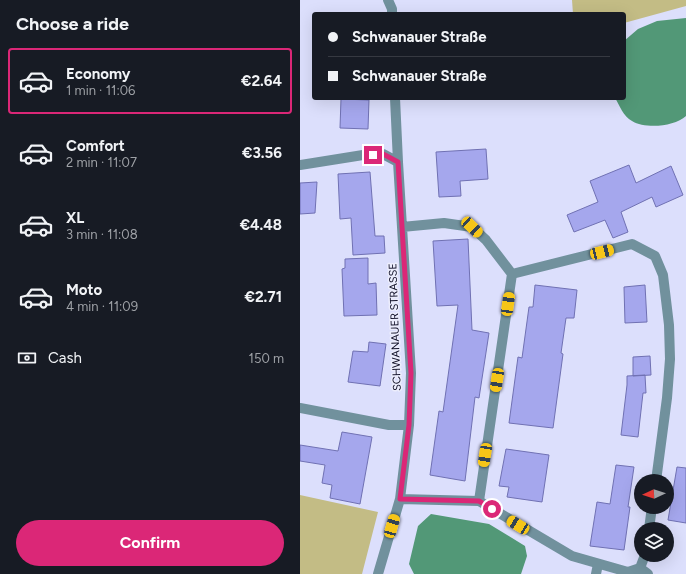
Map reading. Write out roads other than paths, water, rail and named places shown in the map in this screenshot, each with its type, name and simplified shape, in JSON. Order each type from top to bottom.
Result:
[{"type":"street","points":[[388,0],[392,12]]},
{"type":"street","name":"SCHWANAUER STRASSE","points":[[378,574],[400,499],[409,425],[411,373],[395,100]]},
{"type":"street","points":[[300,165],[363,155],[383,154],[398,162]]},
{"type":"street","points":[[402,227],[444,223],[472,227],[486,240],[512,274],[479,501]]},
{"type":"street","points":[[512,274],[632,244],[655,256],[663,275],[669,326],[670,359],[667,398],[657,474]]},
{"type":"street","points":[[300,408],[389,424],[409,425]]},
{"type":"street","points":[[400,499],[479,501],[572,556],[628,572],[644,571]]},
{"type":"street","points":[[596,574],[598,564]]}]
